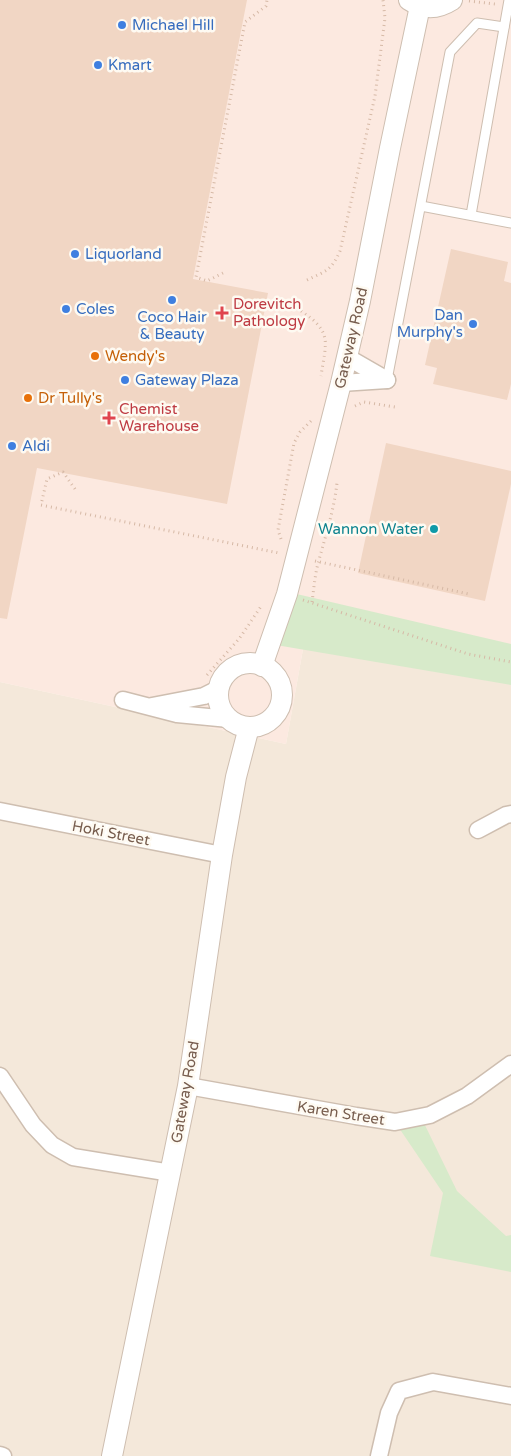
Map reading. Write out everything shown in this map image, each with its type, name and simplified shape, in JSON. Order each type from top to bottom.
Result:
[{"type":"street","points":[[415,3],[432,8],[444,5],[452,0]]},
{"type":"street","name":"Gateway Road","points":[[262,666],[287,594],[290,555],[347,357],[390,148],[415,3]]},
{"type":"street","points":[[347,357],[387,380]]},
{"type":"street","points":[[341,383],[387,380]]},
{"type":"street","points":[[123,700],[147,707],[177,714],[229,719],[242,726],[249,727],[266,723],[273,717],[279,710],[282,702],[282,693],[276,676],[270,670],[255,664],[247,664],[232,669],[212,692],[147,707]]},
{"type":"street","points":[[212,692],[218,696],[220,704],[229,719]]},
{"type":"street","name":"Gateway Road","points":[[112,1456],[188,1086],[222,855],[236,777],[249,727]]},
{"type":"street","name":"Hoki Street","points":[[0,811],[222,855]]},
{"type":"street","points":[[478,830],[511,814]]},
{"type":"street","name":"Karen Street","points":[[188,1086],[395,1122],[430,1115],[467,1096],[511,1064]]},
{"type":"street","points":[[0,1076],[33,1125],[52,1145],[74,1157],[171,1173]]},
{"type":"street","points":[[379,1456],[388,1413],[399,1391],[433,1382],[511,1396]]},
{"type":"lane","points":[[470,215],[509,0]]},
{"type":"lane","points":[[387,380],[450,52],[477,23],[504,27]]},
{"type":"lane","points":[[420,206],[511,223]]},
{"type":"path","points":[[223,273],[207,281],[196,277],[245,22],[266,6],[267,0]]},
{"type":"path","points":[[308,280],[328,271],[340,251],[375,96],[385,18],[383,0]]},
{"type":"path","points":[[301,311],[316,321],[326,338],[320,382]]},
{"type":"path","points":[[352,409],[364,402],[395,407]]},
{"type":"path","points":[[290,555],[283,545],[278,530],[294,443],[300,432],[314,418]]},
{"type":"path","points":[[75,489],[63,472],[47,479],[41,505],[290,555],[470,594]]},
{"type":"path","points":[[312,602],[318,561],[334,504],[337,480]]},
{"type":"path","points":[[287,594],[468,654],[511,662]]},
{"type":"path","points":[[212,692],[197,686],[239,639],[262,604]]},
{"type":"shaded area","points":[[0,0],[511,0],[511,647],[310,610],[286,744],[0,682]]},
{"type":"shaded area","points":[[310,610],[511,647],[511,1456],[0,1456],[0,682],[286,744]]},
{"type":"green space","points":[[288,592],[511,644],[511,685],[270,644]]},
{"type":"green space","points":[[421,1117],[457,1191],[506,1236],[511,1235],[511,1272],[430,1256],[443,1193],[395,1122]]},
{"type":"building","name":"Gateway Plaza","points":[[0,0],[247,0],[193,279],[268,293],[227,504],[37,468],[7,619],[0,618]]},
{"type":"building","name":"Dan Murphy's","points":[[451,249],[508,262],[504,281],[511,283],[511,384],[507,400],[433,384],[437,368],[425,365]]},
{"type":"building","name":"Wannon Water","points":[[386,443],[511,471],[511,484],[485,601],[358,573]]},
{"type":"place","name":"Michael Hill","points":[[122,25]]},
{"type":"place","name":"Kmart","points":[[98,65]]},
{"type":"place","name":"Liquorland","points":[[75,254]]},
{"type":"place","name":"Coco Hair & Beauty","points":[[172,300]]},
{"type":"place","name":"Coles","points":[[66,309]]},
{"type":"place","name":"Dorevitch Pathology","points":[[222,313]]},
{"type":"place","name":"Dan Murphy's","points":[[473,324]]},
{"type":"place","name":"Wendy's","points":[[95,356]]},
{"type":"place","name":"Gateway Plaza","points":[[125,380]]},
{"type":"place","name":"Dr Tully's","points":[[28,398]]},
{"type":"place","name":"Chemist Warehouse","points":[[109,418]]},
{"type":"place","name":"Aldi","points":[[12,446]]},
{"type":"place","name":"Wannon Water","points":[[434,529]]}]
